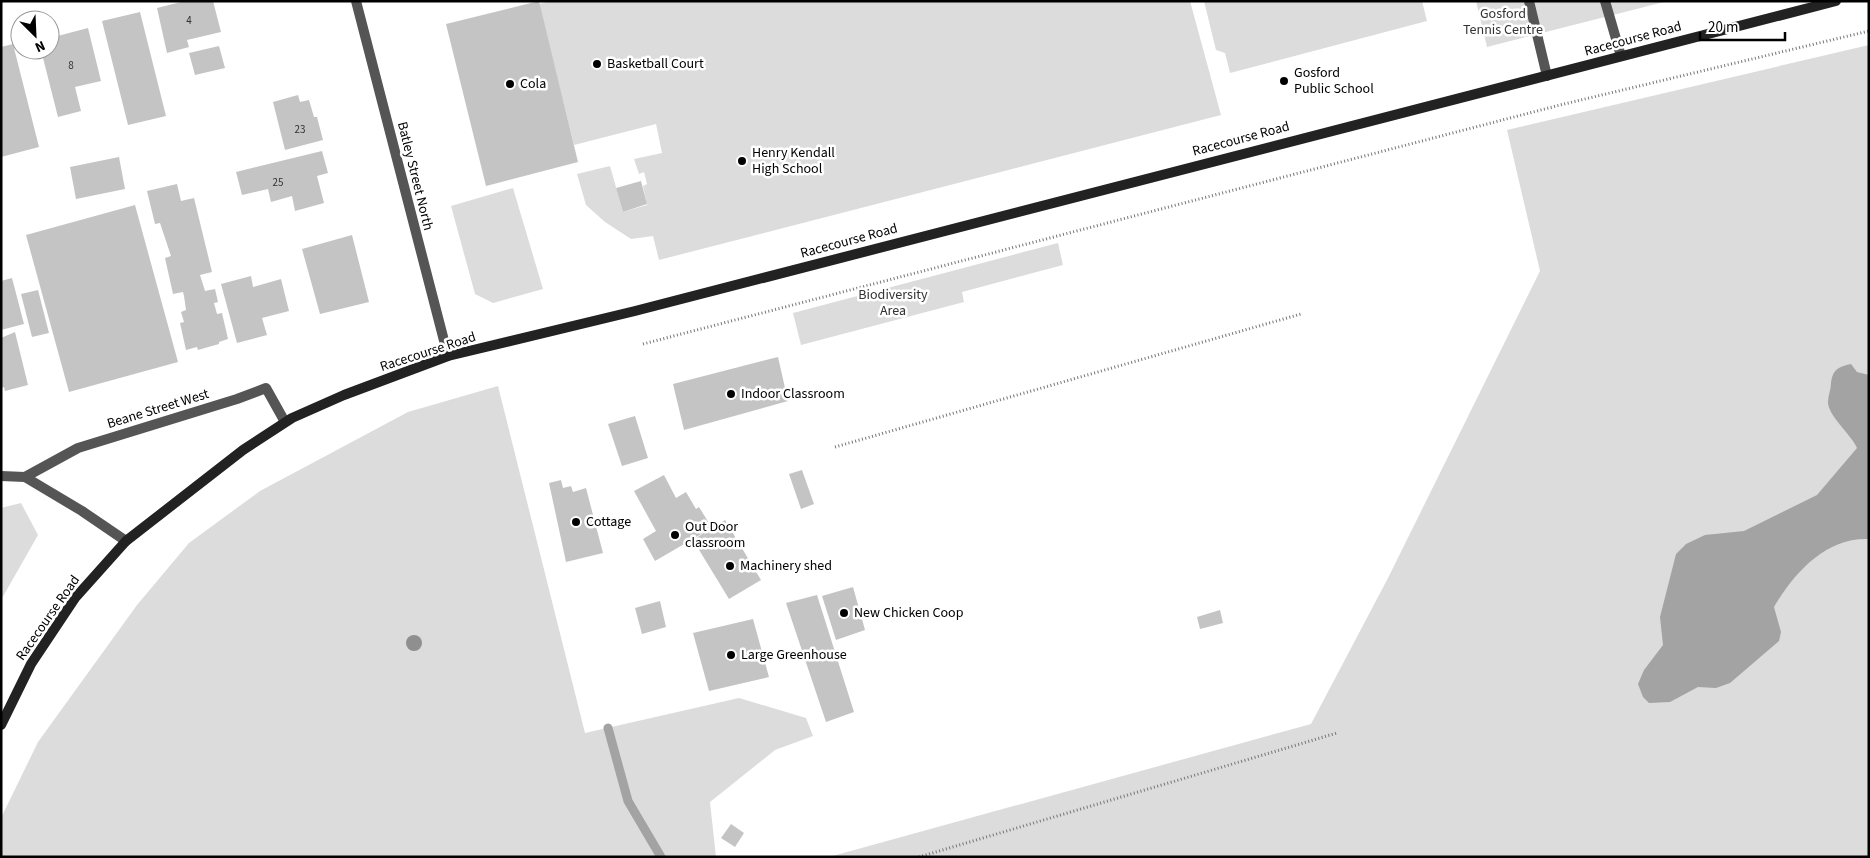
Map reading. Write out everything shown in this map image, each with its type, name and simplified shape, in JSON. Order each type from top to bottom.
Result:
[{"type":"main road","name":"Racecourse Road","points":[[1,725],[30,664],[75,598],[126,541],[243,450],[285,422],[344,395],[448,356],[635,311],[1836,1]]},
{"type":"street","name":"Batley Street North","points":[[356,1],[448,356]]},
{"type":"street","points":[[1529,1],[1547,76]]},
{"type":"street","points":[[1605,1],[1621,56]]},
{"type":"street","name":"Beane Street West","points":[[1,476],[25,476],[78,448],[237,400],[266,388],[285,422]]},
{"type":"street","points":[[25,476],[82,510],[126,541]]},
{"type":"path","points":[[643,344],[1551,107],[1869,31]]},
{"type":"path","points":[[835,447],[1301,314]]},
{"type":"path","points":[[919,857],[1337,733]]},
{"type":"green space","name":"Henry Kendall High School","points":[[551,1],[1190,1],[1221,115],[659,260],[653,236],[631,239],[605,222],[586,205],[577,174],[610,166],[623,212],[647,205],[643,186],[647,184],[644,172],[639,174],[634,159],[662,153],[656,124],[574,145],[539,4]]},
{"type":"green space","points":[[1204,1],[1422,1],[1427,21],[1230,73],[1225,53],[1216,50]]},
{"type":"green space","name":"Gosford Tennis Centre","points":[[1476,1],[1668,1],[1487,47]]},
{"type":"green space","points":[[1869,45],[1869,857],[829,857],[1311,724],[1388,578],[1540,271],[1507,130]]},
{"type":"green space","points":[[513,188],[543,289],[493,303],[475,294],[451,206]]},
{"type":"green space","name":"Biodiversity Area","points":[[1058,243],[1063,265],[962,292],[964,302],[801,345],[793,313]]},
{"type":"green space","points":[[498,386],[585,733],[739,698],[806,718],[813,736],[775,750],[710,802],[716,857],[1,857],[1,818],[38,742],[137,605],[189,543],[260,491],[408,412]]},
{"type":"green space","points":[[21,503],[38,535],[1,600],[1,508]]},
{"type":"shaded area","points":[[1851,364],[1857,372],[1869,375],[1869,539],[1853,540],[1839,544],[1825,551],[1802,570],[1791,582],[1774,607],[1781,632],[1779,641],[1730,683],[1716,688],[1698,687],[1670,702],[1649,703],[1643,697],[1638,684],[1644,670],[1663,645],[1660,617],[1676,554],[1686,544],[1705,535],[1744,531],[1817,495],[1857,448],[1832,413],[1828,402],[1832,378],[1835,372],[1839,368]]},
{"type":"building","points":[[185,1],[213,1],[221,32],[187,40],[189,47],[167,53],[157,8]]},
{"type":"building","name":"Cola","points":[[539,1],[578,162],[486,186],[446,24]]},
{"type":"building","points":[[140,12],[166,116],[128,125],[102,21]]},
{"type":"building","points":[[88,28],[101,81],[75,87],[81,111],[58,117],[44,60],[60,60],[60,35]]},
{"type":"building","points":[[10,45],[10,60],[17,60],[39,147],[1,157],[1,47]]},
{"type":"building","points":[[219,46],[225,68],[195,75],[189,53]]},
{"type":"building","points":[[298,95],[300,102],[309,100],[314,117],[317,117],[323,140],[285,150],[273,102]]},
{"type":"building","points":[[322,151],[328,173],[317,176],[324,203],[295,211],[292,196],[271,202],[268,189],[242,195],[236,172]]},
{"type":"building","points":[[119,157],[125,189],[76,199],[70,167]]},
{"type":"building","points":[[641,181],[647,204],[623,212],[616,188]]},
{"type":"building","points":[[177,184],[181,201],[194,198],[212,272],[200,275],[205,291],[215,289],[218,302],[214,303],[217,314],[222,313],[228,339],[219,342],[219,344],[198,350],[197,347],[186,350],[180,323],[184,322],[181,312],[186,310],[184,296],[183,292],[173,294],[165,258],[171,256],[160,223],[155,224],[147,191]]},
{"type":"building","points":[[135,205],[178,362],[69,392],[26,235]]},
{"type":"building","points":[[352,235],[369,302],[320,314],[302,249]]},
{"type":"building","points":[[251,276],[253,287],[281,279],[289,311],[262,318],[267,335],[237,343],[221,284]]},
{"type":"building","points":[[12,278],[24,324],[1,330],[1,281]]},
{"type":"building","points":[[38,290],[49,333],[32,337],[21,294]]},
{"type":"building","points":[[15,332],[28,385],[5,391],[4,387],[1,388],[1,338]]},
{"type":"building","name":"Indoor Classroom","points":[[778,357],[788,401],[684,430],[673,384]]},
{"type":"building","points":[[635,416],[648,458],[622,466],[608,424]]},
{"type":"building","points":[[802,470],[814,504],[801,509],[789,474]]},
{"type":"building","points":[[664,475],[676,498],[686,492],[696,509],[699,507],[712,528],[725,520],[761,580],[729,599],[693,540],[710,529],[655,561],[643,539],[656,531],[634,491]]},
{"type":"building","name":"Cottage","points":[[561,480],[563,488],[571,486],[573,492],[586,488],[603,553],[566,562],[549,483]]},
{"type":"building","name":"New Chicken Coop","points":[[853,587],[865,630],[836,640],[822,596]]},
{"type":"building","points":[[817,595],[854,712],[826,722],[786,603]]},
{"type":"building","points":[[660,601],[666,627],[642,634],[635,608]]},
{"type":"building","points":[[1220,610],[1223,623],[1200,629],[1197,617]]},
{"type":"building","name":"Large Greenhouse","points":[[753,619],[769,677],[709,691],[693,633]]},
{"type":"building","points":[[731,824],[744,833],[735,847],[721,838]]},
{"type":"waterway","points":[[608,728],[628,801],[661,857]]},
{"type":"place","name":"Basketball Court","points":[[597,64]]},
{"type":"place","name":"Gosford Public School","points":[[1284,81]]},
{"type":"place","name":"Cola","points":[[510,84]]},
{"type":"place","name":"Henry Kendall High School","points":[[742,161]]},
{"type":"place","name":"Indoor Classroom","points":[[731,394]]},
{"type":"place","name":"Cottage","points":[[576,522]]},
{"type":"place","name":"Out Door classroom","points":[[675,535]]},
{"type":"place","name":"Machinery shed","points":[[730,566]]},
{"type":"place","name":"New Chicken Coop","points":[[844,613]]},
{"type":"place","name":"Large Greenhouse","points":[[731,655]]}]
